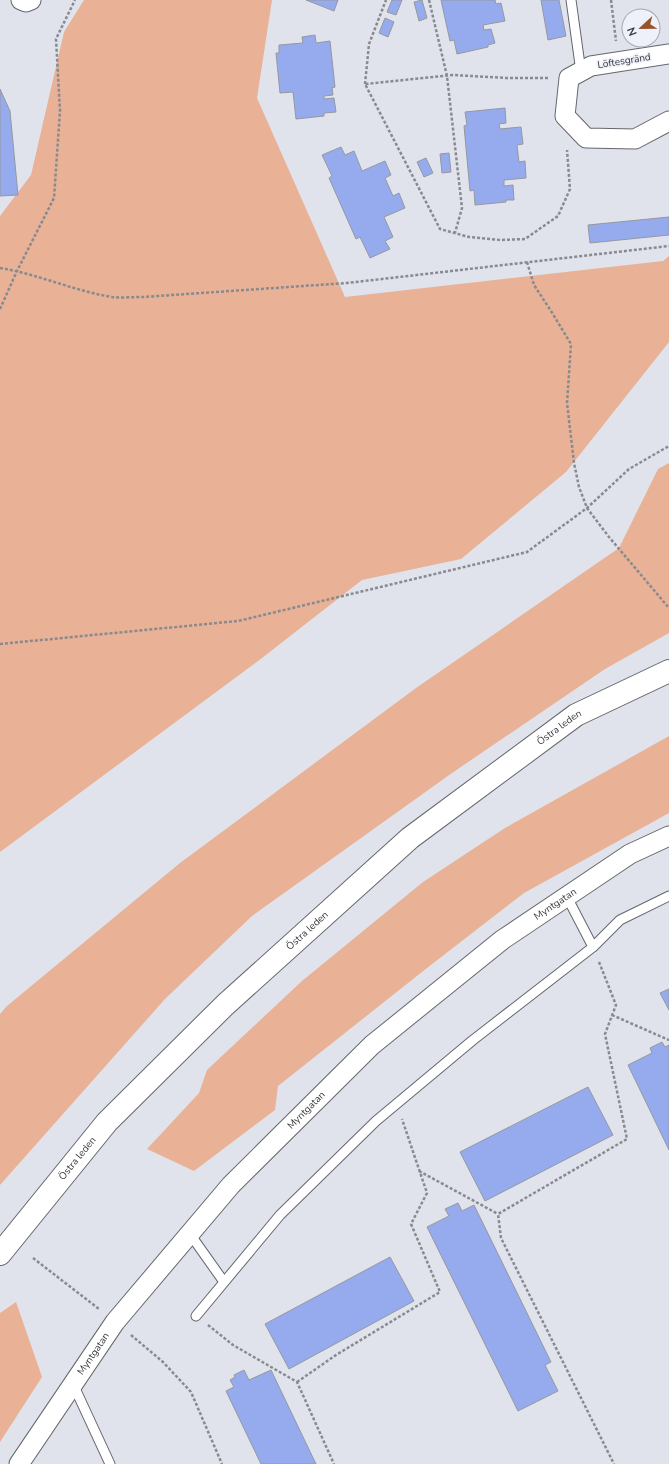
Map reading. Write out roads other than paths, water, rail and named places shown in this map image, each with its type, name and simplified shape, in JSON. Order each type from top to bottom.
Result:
[{"type":"street","points":[[21,0],[26,2],[31,0]]},
{"type":"street","name":"Löftesgränd","points":[[575,75],[591,66],[669,54]]},
{"type":"street","points":[[575,75],[565,116],[586,138],[635,139],[669,121]]},
{"type":"street","name":"Östra leden","points":[[0,1254],[113,1117],[225,1005],[410,838],[576,715],[669,671]]},
{"type":"street","name":"Myntgatan","points":[[19,1464],[115,1322],[231,1185],[372,1045],[502,940],[630,854],[669,836]]},
{"type":"lane","points":[[571,0],[575,75]]},
{"type":"lane","points":[[196,1316],[280,1215],[376,1121],[472,1040],[593,947],[620,920],[669,896]]},
{"type":"lane","points":[[567,897],[593,947]]},
{"type":"lane","points":[[190,1234],[224,1282]]},
{"type":"lane","points":[[73,1384],[110,1464]]}]
